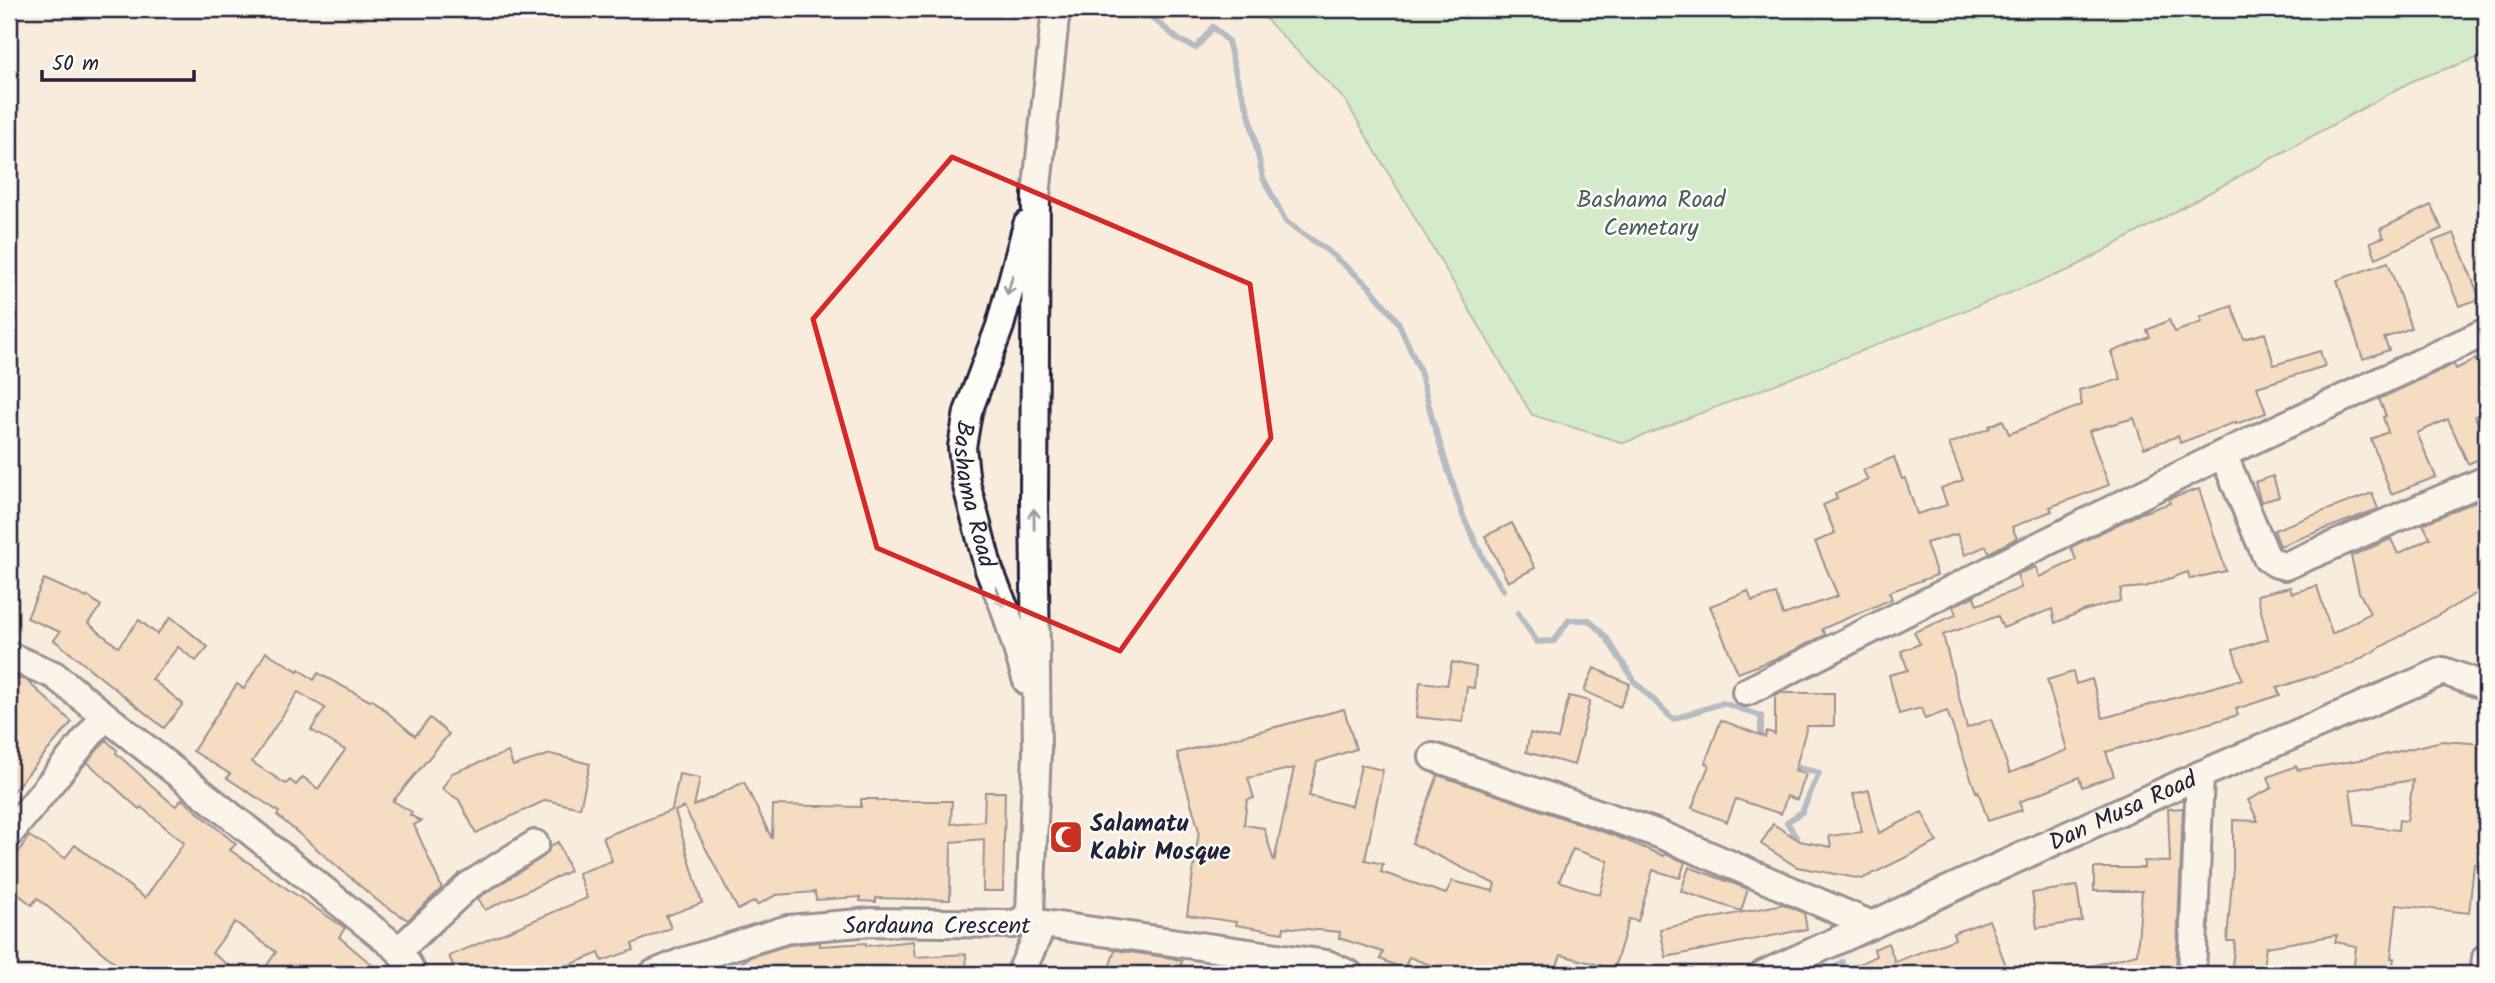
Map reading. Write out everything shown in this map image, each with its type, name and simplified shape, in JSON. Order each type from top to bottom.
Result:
[{"type":"street","name":"Bashama Road","points":[[1020,974],[1033,923],[1030,911],[1036,710],[1036,196],[1056,9]]},
{"type":"street","name":"Bashama Road","points":[[1036,196],[1000,326],[968,412],[961,447],[966,483],[989,570],[1005,609],[1036,710]]},
{"type":"street","points":[[1746,692],[2223,454],[2486,332]]},
{"type":"street","points":[[2223,454],[2267,558],[2285,566],[2486,480]]},
{"type":"street","points":[[9,656],[54,675],[399,950],[412,974]]},
{"type":"street","name":"Dan Musa Road","points":[[1764,974],[2200,775],[2444,671],[2486,686]]},
{"type":"street","points":[[9,834],[104,717]]},
{"type":"street","points":[[1433,757],[1659,834],[1872,925]]},
{"type":"street","points":[[2192,974],[2200,775]]},
{"type":"street","points":[[399,950],[468,886],[535,844]]},
{"type":"street","name":"Sardauna Crescent","points":[[653,974],[682,962],[788,929],[872,922],[1033,923],[1327,964],[1349,974]]},
{"type":"street","points":[[2484,974],[2486,958]]},
{"type":"highlighted area","points":[[952,157],[1250,284],[1271,438],[1120,651],[877,548],[813,319]]},
{"type":"green space","name":"Bashama Road Cemetary","points":[[1256,9],[2486,9],[2486,55],[2414,80],[2069,270],[1624,443],[1532,415],[1345,100]]},
{"type":"building","points":[[2431,205],[2442,229],[2376,258],[2370,242],[2384,237],[2380,229]]},
{"type":"building","points":[[2454,233],[2480,299],[2459,306],[2433,241]]},
{"type":"building","points":[[2388,262],[2411,328],[2384,338],[2389,350],[2363,359],[2337,280]]},
{"type":"building","points":[[2232,306],[2244,339],[2265,333],[2274,365],[2320,351],[2325,366],[2257,387],[2266,413],[2180,443],[2178,436],[2144,448],[2134,418],[2089,431],[2109,485],[2050,507],[2052,511],[2012,527],[2017,538],[1989,553],[1986,546],[1965,555],[1957,534],[1926,543],[1937,575],[1889,592],[1892,599],[1822,629],[1825,635],[1783,656],[1738,673],[1710,606],[1748,591],[1752,601],[1776,594],[1783,615],[1838,596],[1815,542],[1835,533],[1823,505],[1837,499],[1835,494],[1868,480],[1863,470],[1894,457],[1902,479],[1905,478],[1917,514],[1947,505],[1941,488],[1963,480],[1949,444],[2003,420],[2009,434],[2082,405],[2079,390],[2121,379],[2111,352],[2150,337],[2147,330],[2169,320],[2175,332],[2202,322],[2200,317]]},
{"type":"building","points":[[2475,359],[2486,382],[2486,411],[2475,416],[2486,442],[2486,456],[2468,464],[2448,419],[2417,433],[2436,477],[2391,494],[2371,439],[2388,432],[2383,417],[2386,416],[2379,399],[2454,364],[2456,369]]},
{"type":"building","points":[[2273,476],[2279,497],[2261,502],[2255,482]]},
{"type":"building","points":[[2199,489],[2226,571],[2190,579],[2188,572],[2145,587],[2121,589],[2120,601],[2083,611],[2055,623],[2052,609],[2003,628],[1998,616],[1943,635],[1967,728],[1991,719],[2010,773],[2067,750],[2047,680],[2073,672],[2076,684],[2092,679],[2103,718],[2242,679],[2233,650],[2268,639],[2257,595],[2290,587],[2292,593],[2317,586],[2332,634],[2370,613],[2359,592],[2351,556],[2391,539],[2398,554],[2430,538],[2423,524],[2486,497],[2486,588],[2351,664],[2277,688],[2280,695],[2236,709],[2238,715],[2106,752],[2114,776],[2082,787],[2079,777],[2019,802],[2022,810],[1988,821],[1947,711],[1925,719],[1921,708],[1899,714],[1889,675],[1908,670],[1901,651],[1920,644],[1914,632],[1956,615],[1953,606],[1974,596],[1977,605],[2021,588],[2017,574],[2036,567],[2039,577],[2076,560],[2071,547],[2139,514],[2170,503],[2168,499]]},
{"type":"building","points":[[2372,493],[2378,509],[2280,546],[2274,530]]},
{"type":"building","points":[[1512,523],[1535,568],[1508,582],[1485,536]]},
{"type":"building","points":[[44,579],[87,598],[88,596],[101,606],[88,623],[118,647],[139,620],[157,634],[171,617],[208,647],[196,661],[178,647],[152,679],[183,704],[164,728],[54,640],[60,632],[27,618]]},
{"type":"building","points":[[266,652],[314,680],[318,673],[370,701],[372,699],[415,736],[430,718],[449,734],[393,801],[421,821],[414,825],[441,886],[408,920],[379,902],[277,815],[279,812],[227,778],[230,774],[193,751],[237,684],[244,689]],"holes":[[[298,692],[325,708],[311,730],[345,750],[318,789],[303,777],[296,785],[290,780],[286,784],[252,762]]]},
{"type":"building","points":[[1452,662],[1476,667],[1474,688],[1467,687],[1463,722],[1416,717],[1420,682],[1447,685]]},
{"type":"building","points":[[1594,668],[1630,684],[1620,707],[1584,691]]},
{"type":"building","points":[[9,677],[26,680],[72,722],[9,796]]},
{"type":"building","points":[[1834,693],[1834,726],[1807,726],[1795,770],[1806,774],[1797,800],[1787,796],[1781,814],[1736,799],[1727,822],[1692,808],[1709,765],[1705,763],[1721,720],[1765,737],[1767,731],[1775,734],[1775,695]]},
{"type":"building","points":[[1569,696],[1590,701],[1574,765],[1526,752],[1530,733],[1558,739]]},
{"type":"building","points":[[1344,709],[1356,749],[1317,762],[1309,796],[1352,806],[1361,765],[1383,770],[1365,860],[1383,864],[1381,872],[1446,894],[1452,881],[1493,891],[1495,884],[1412,843],[1438,775],[1685,862],[1680,878],[1653,870],[1638,921],[1629,919],[1614,969],[1561,955],[1554,974],[1454,974],[1409,957],[1404,969],[1380,959],[1383,952],[1339,938],[1340,932],[1284,927],[1283,933],[1236,925],[1236,922],[1187,915],[1199,831],[1177,753]],"holes":[[[1294,768],[1279,838],[1274,862],[1264,828],[1244,825],[1247,800],[1254,798],[1248,778]],[[1573,849],[1608,861],[1600,895],[1559,881]]]},
{"type":"building","points":[[106,740],[117,750],[116,753],[169,801],[176,806],[182,799],[236,844],[230,850],[345,928],[339,937],[383,974],[261,974],[276,952],[235,922],[212,953],[240,974],[128,974],[37,898],[32,905],[9,887],[9,866],[29,836],[65,858],[75,845],[145,898],[184,843],[141,807],[139,809],[87,762]]},
{"type":"building","points":[[2442,741],[2486,744],[2486,814],[2482,865],[2474,864],[2469,913],[2397,905],[2391,958],[2394,958],[2392,974],[2353,974],[2356,946],[2335,942],[2337,935],[2266,947],[2262,974],[2231,974],[2235,941],[2227,941],[2233,868],[2233,820],[2258,821],[2248,800],[2272,788],[2268,777],[2296,766],[2298,770],[2371,758]],"holes":[[[2413,780],[2407,821],[2399,820],[2398,830],[2355,825],[2350,790]]]},
{"type":"building","points":[[508,752],[513,766],[551,754],[590,764],[580,808],[546,800],[476,833],[459,800],[442,789],[452,773]]},
{"type":"building","points":[[679,774],[700,778],[694,806],[744,782],[772,839],[773,805],[861,807],[861,799],[952,801],[951,824],[984,821],[985,792],[1005,792],[1003,891],[983,891],[984,839],[951,842],[950,900],[876,898],[876,902],[860,901],[860,897],[816,900],[815,892],[776,895],[757,905],[755,901],[738,910],[684,807],[675,811],[702,903],[666,916],[671,928],[632,944],[634,950],[602,961],[599,953],[547,974],[457,974],[449,956],[587,898],[578,873],[612,861],[603,837],[672,810]]},
{"type":"building","points":[[1869,790],[1879,833],[1922,812],[1937,842],[1862,879],[1797,867],[1761,844],[1773,824],[1800,841],[1831,847],[1829,836],[1862,832],[1853,794]]},
{"type":"building","points":[[2183,808],[2176,974],[2081,974],[2080,969],[2137,954],[2142,891],[2094,891],[2094,868],[2144,868],[2144,861],[2170,862],[2168,809]]},
{"type":"building","points":[[558,842],[570,871],[485,910],[478,898],[543,857],[550,846]]},
{"type":"building","points":[[1689,867],[1748,889],[1741,911],[1681,891]]},
{"type":"building","points":[[2077,886],[2082,921],[2037,928],[2032,893]]},
{"type":"building","points":[[1783,904],[1804,913],[1807,929],[1666,957],[1660,929]]},
{"type":"building","points":[[1989,920],[2006,966],[1983,974],[1839,974],[1876,956],[1874,949],[1888,943],[1895,962],[1955,939],[1953,933]]},
{"type":"building","points":[[913,941],[915,957],[966,954],[967,974],[725,974],[750,957],[789,945],[820,942],[820,946],[866,943],[866,946]]},
{"type":"building","points":[[1115,950],[1182,961],[1178,974],[1107,974]]},
{"type":"waterway","points":[[1142,9],[1179,40],[1196,48],[1213,27],[1228,41],[1249,113],[1263,178],[1286,222],[1328,251],[1369,286],[1398,322],[1420,371],[1463,516],[1485,562],[1503,590]]},
{"type":"waterway","points":[[1518,613],[1537,642],[1554,641],[1569,620],[1589,620],[1606,637],[1635,682],[1673,719],[1723,703],[1761,716],[1761,741]]},
{"type":"waterway","points":[[1790,765],[1819,773],[1802,812],[1787,822],[1797,839]]},
{"type":"waterway","points":[[1829,974],[1842,962]]},
{"type":"place","name":"Salamatu Kabir Mosque","points":[[1066,837]]}]
